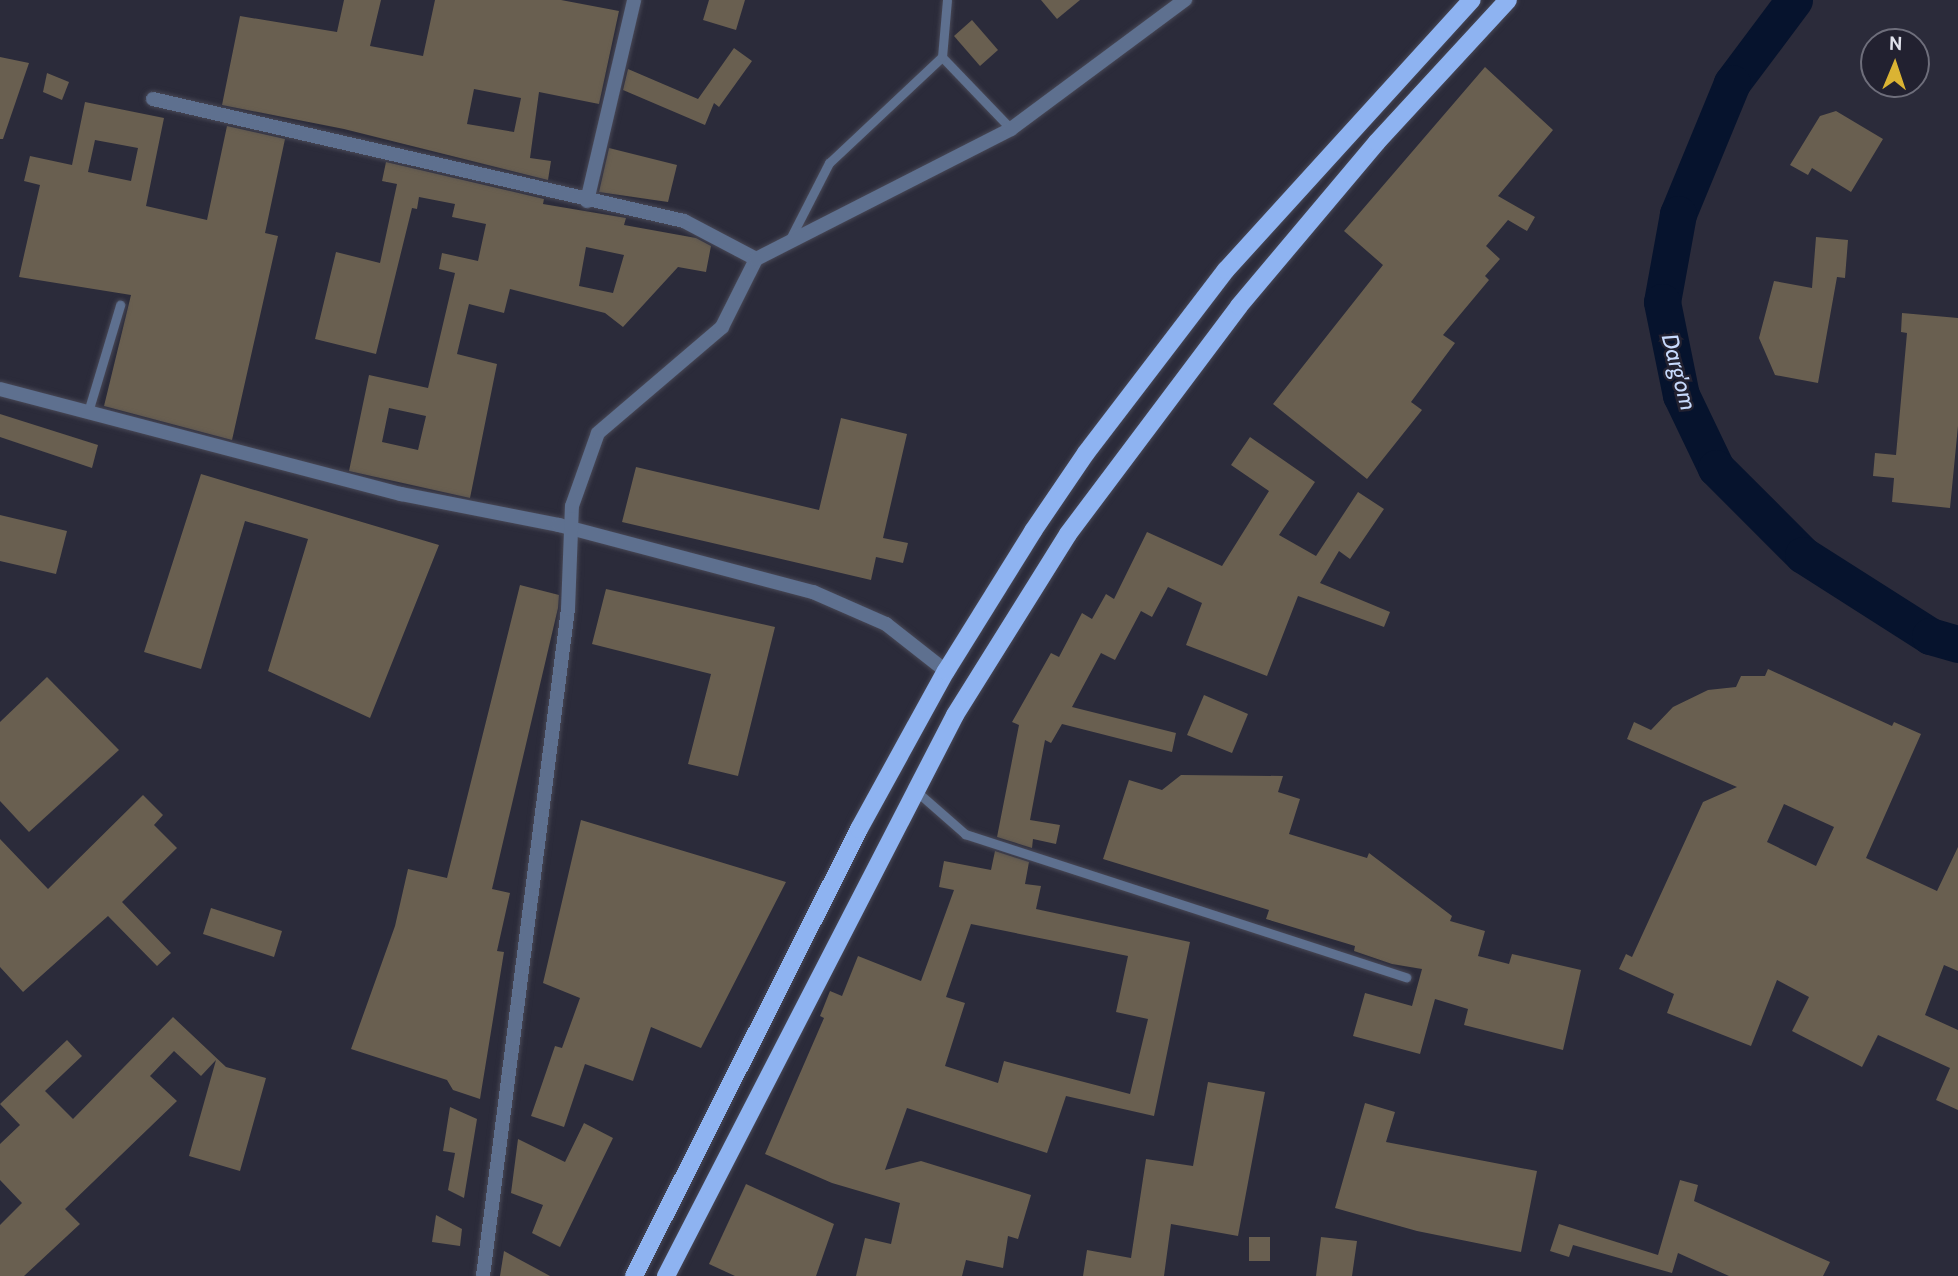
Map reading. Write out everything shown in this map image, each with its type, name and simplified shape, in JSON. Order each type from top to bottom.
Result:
[{"type":"main road","points":[[634,1276],[859,829],[946,671],[1086,453],[1226,270],[1472,0]]},
{"type":"main road","points":[[666,1276],[955,715],[1068,534],[1160,406],[1377,142],[1508,0]]},
{"type":"main road","points":[[735,1076],[761,1088]]},
{"type":"street","points":[[587,201],[634,0]]},
{"type":"street","points":[[483,1276],[574,532],[572,506],[598,433],[722,327],[756,259],[1012,129],[1185,0]]},
{"type":"street","points":[[153,99],[587,201],[684,221],[756,259]]},
{"type":"street","points":[[0,389],[401,494],[559,524],[574,532],[813,592],[886,624],[946,671]]},
{"type":"lane","points":[[788,243],[829,163],[942,57],[947,0]]},
{"type":"lane","points":[[942,57],[1012,129]]},
{"type":"lane","points":[[88,412],[120,304]]},
{"type":"lane","points":[[915,790],[965,834],[1406,977]]},
{"type":"building","points":[[344,0],[381,0],[370,46],[423,56],[435,0],[561,0],[619,11],[599,104],[539,92],[530,158],[551,161],[548,180],[344,129],[222,105],[240,16],[337,32]],"holes":[[[474,89],[521,98],[514,132],[467,124]]]},
{"type":"building","points":[[709,0],[745,0],[736,30],[703,20]]},
{"type":"building","points":[[1041,0],[1080,0],[1057,19]]},
{"type":"building","points":[[972,20],[998,50],[980,66],[954,36]]},
{"type":"building","points":[[734,48],[752,61],[719,107],[714,103],[705,125],[623,90],[628,69],[698,99]]},
{"type":"building","points":[[0,57],[29,63],[3,139],[0,139]]},
{"type":"building","points":[[1485,67],[1553,130],[1498,196],[1535,217],[1527,231],[1508,220],[1486,246],[1500,259],[1485,276],[1489,280],[1443,335],[1455,343],[1411,402],[1422,410],[1367,479],[1273,404],[1383,265],[1344,231]]},
{"type":"building","points":[[47,73],[69,82],[62,100],[43,92]]},
{"type":"building","points":[[85,102],[164,118],[146,206],[207,220],[227,126],[285,139],[265,233],[278,236],[232,440],[104,406],[131,295],[19,277],[40,185],[24,181],[30,156],[72,165]],"holes":[[[95,140],[138,148],[131,181],[88,172]]]},
{"type":"building","points":[[1836,111],[1883,139],[1851,192],[1812,168],[1808,175],[1790,165],[1820,116]]},
{"type":"building","points":[[609,148],[677,165],[668,202],[599,192]]},
{"type":"building","points":[[386,162],[544,199],[543,204],[626,218],[624,225],[696,238],[711,246],[706,272],[678,267],[623,327],[605,313],[510,289],[504,313],[469,304],[457,354],[497,364],[470,498],[349,471],[369,375],[428,388],[455,273],[439,269],[442,253],[478,261],[486,224],[452,217],[455,204],[419,197],[417,209],[412,208],[376,354],[315,339],[336,252],[380,263],[397,184],[382,181]],"holes":[[[586,247],[624,255],[613,293],[579,286]],[[389,408],[426,416],[418,450],[382,442]]]},
{"type":"building","points":[[1816,237],[1848,240],[1845,278],[1837,277],[1818,383],[1775,375],[1759,338],[1774,281],[1812,288]]},
{"type":"building","points":[[1902,313],[1958,318],[1958,426],[1950,508],[1892,502],[1894,478],[1873,476],[1875,453],[1896,455],[1907,333],[1901,332]]},
{"type":"building","points":[[0,414],[98,445],[92,468],[0,437]]},
{"type":"building","points":[[841,418],[907,434],[883,538],[908,543],[903,563],[876,557],[871,580],[622,522],[636,467],[819,510]]},
{"type":"building","points":[[1250,437],[1315,482],[1279,535],[1316,556],[1358,492],[1384,509],[1350,559],[1339,551],[1320,583],[1390,612],[1384,627],[1298,596],[1267,676],[1186,645],[1202,603],[1168,587],[1152,617],[1141,611],[1115,660],[1101,653],[1072,707],[1176,733],[1172,752],[1062,724],[1051,743],[1045,740],[1030,820],[1060,825],[1056,844],[1033,839],[1032,848],[997,837],[1019,725],[1012,722],[1051,653],[1059,657],[1082,613],[1092,619],[1106,594],[1114,599],[1147,532],[1222,566],[1269,491],[1231,465]]},
{"type":"building","points":[[201,474],[439,545],[370,718],[268,671],[308,539],[245,521],[201,669],[144,652]]},
{"type":"building","points":[[0,515],[67,531],[56,574],[0,561]]},
{"type":"building","points":[[520,585],[559,595],[558,608],[492,889],[510,893],[497,951],[504,952],[480,1099],[453,1090],[447,1080],[351,1049],[395,926],[408,869],[447,878]]},
{"type":"building","points":[[606,589],[775,627],[738,776],[688,764],[711,674],[592,644]]},
{"type":"building","points":[[1768,669],[1892,726],[1894,722],[1921,734],[1866,858],[1937,891],[1958,847],[1958,971],[1944,965],[1925,1015],[1958,1030],[1958,1110],[1936,1100],[1950,1068],[1878,1035],[1862,1067],[1792,1031],[1809,997],[1777,980],[1751,1046],[1667,1013],[1674,994],[1619,969],[1626,954],[1632,957],[1703,802],[1737,787],[1627,739],[1634,722],[1651,730],[1673,707],[1708,690],[1736,687],[1741,676],[1765,676]],"holes":[[[1784,804],[1834,827],[1816,866],[1767,842]]]},
{"type":"building","points":[[47,677],[119,750],[29,832],[0,801],[0,722]]},
{"type":"building","points":[[1204,695],[1248,714],[1232,753],[1187,735]]},
{"type":"building","points":[[1181,775],[1283,776],[1278,792],[1300,799],[1289,834],[1367,858],[1369,853],[1452,916],[1450,921],[1485,931],[1478,956],[1509,964],[1512,954],[1581,970],[1563,1050],[1464,1025],[1468,1009],[1435,999],[1420,1054],[1353,1036],[1365,993],[1412,1006],[1422,969],[1392,964],[1354,951],[1355,946],[1266,919],[1269,910],[1103,859],[1129,780],[1162,790]]},
{"type":"building","points":[[143,795],[163,815],[154,825],[177,848],[122,902],[171,953],[157,966],[108,916],[23,992],[0,967],[0,839],[48,889]]},
{"type":"building","points":[[581,820],[786,882],[701,1048],[651,1027],[633,1081],[585,1064],[564,1127],[531,1116],[555,1046],[562,1048],[580,998],[543,983]]},
{"type":"building","points":[[995,851],[1029,862],[1025,884],[1041,886],[1036,909],[1190,942],[1154,1116],[1066,1096],[1047,1153],[907,1108],[885,1170],[921,1161],[1031,1195],[1018,1239],[1008,1236],[1003,1268],[966,1260],[962,1276],[856,1276],[865,1238],[891,1244],[900,1203],[832,1183],[765,1154],[824,1018],[820,1016],[830,991],[842,996],[858,956],[921,981],[954,890],[939,887],[944,861],[991,870]],"holes":[[[971,924],[1128,956],[1116,1012],[1148,1019],[1130,1094],[1004,1061],[998,1083],[945,1066],[965,1003],[946,997]]]},
{"type":"building","points":[[211,908],[282,931],[274,957],[203,934]]},
{"type":"building","points":[[173,1017],[226,1067],[266,1078],[240,1171],[189,1156],[216,1060],[201,1076],[174,1051],[150,1076],[177,1101],[65,1209],[80,1224],[24,1276],[0,1276],[0,1225],[22,1203],[0,1180],[0,1144],[20,1125],[0,1104],[67,1040],[82,1056],[45,1091],[73,1119]]},
{"type":"building","points":[[1208,1082],[1265,1092],[1238,1236],[1171,1224],[1164,1276],[1083,1276],[1087,1250],[1131,1258],[1146,1159],[1193,1166]]},
{"type":"building","points":[[1365,1103],[1395,1112],[1386,1142],[1537,1171],[1521,1252],[1417,1231],[1335,1208]]},
{"type":"building","points":[[450,1107],[477,1119],[464,1198],[448,1190],[455,1153],[443,1151]]},
{"type":"building","points":[[584,1123],[613,1138],[560,1247],[532,1233],[543,1205],[511,1193],[518,1139],[565,1162]]},
{"type":"building","points":[[1680,1180],[1698,1185],[1694,1201],[1830,1262],[1823,1276],[1729,1276],[1678,1253],[1672,1273],[1573,1245],[1569,1257],[1550,1251],[1559,1224],[1658,1255]]},
{"type":"building","points":[[746,1184],[834,1224],[816,1276],[735,1276],[709,1264]]},
{"type":"building","points":[[436,1215],[462,1229],[460,1246],[432,1242]]},
{"type":"building","points":[[1249,1237],[1270,1237],[1270,1261],[1249,1261]]},
{"type":"building","points":[[1321,1237],[1357,1241],[1352,1276],[1316,1276]]},
{"type":"building","points":[[504,1251],[550,1276],[500,1276]]},
{"type":"waterway","name":"Darg'om","points":[[1794,0],[1732,83],[1678,214],[1662,302],[1681,395],[1716,468],[1803,555],[1930,636],[1958,644]]}]
